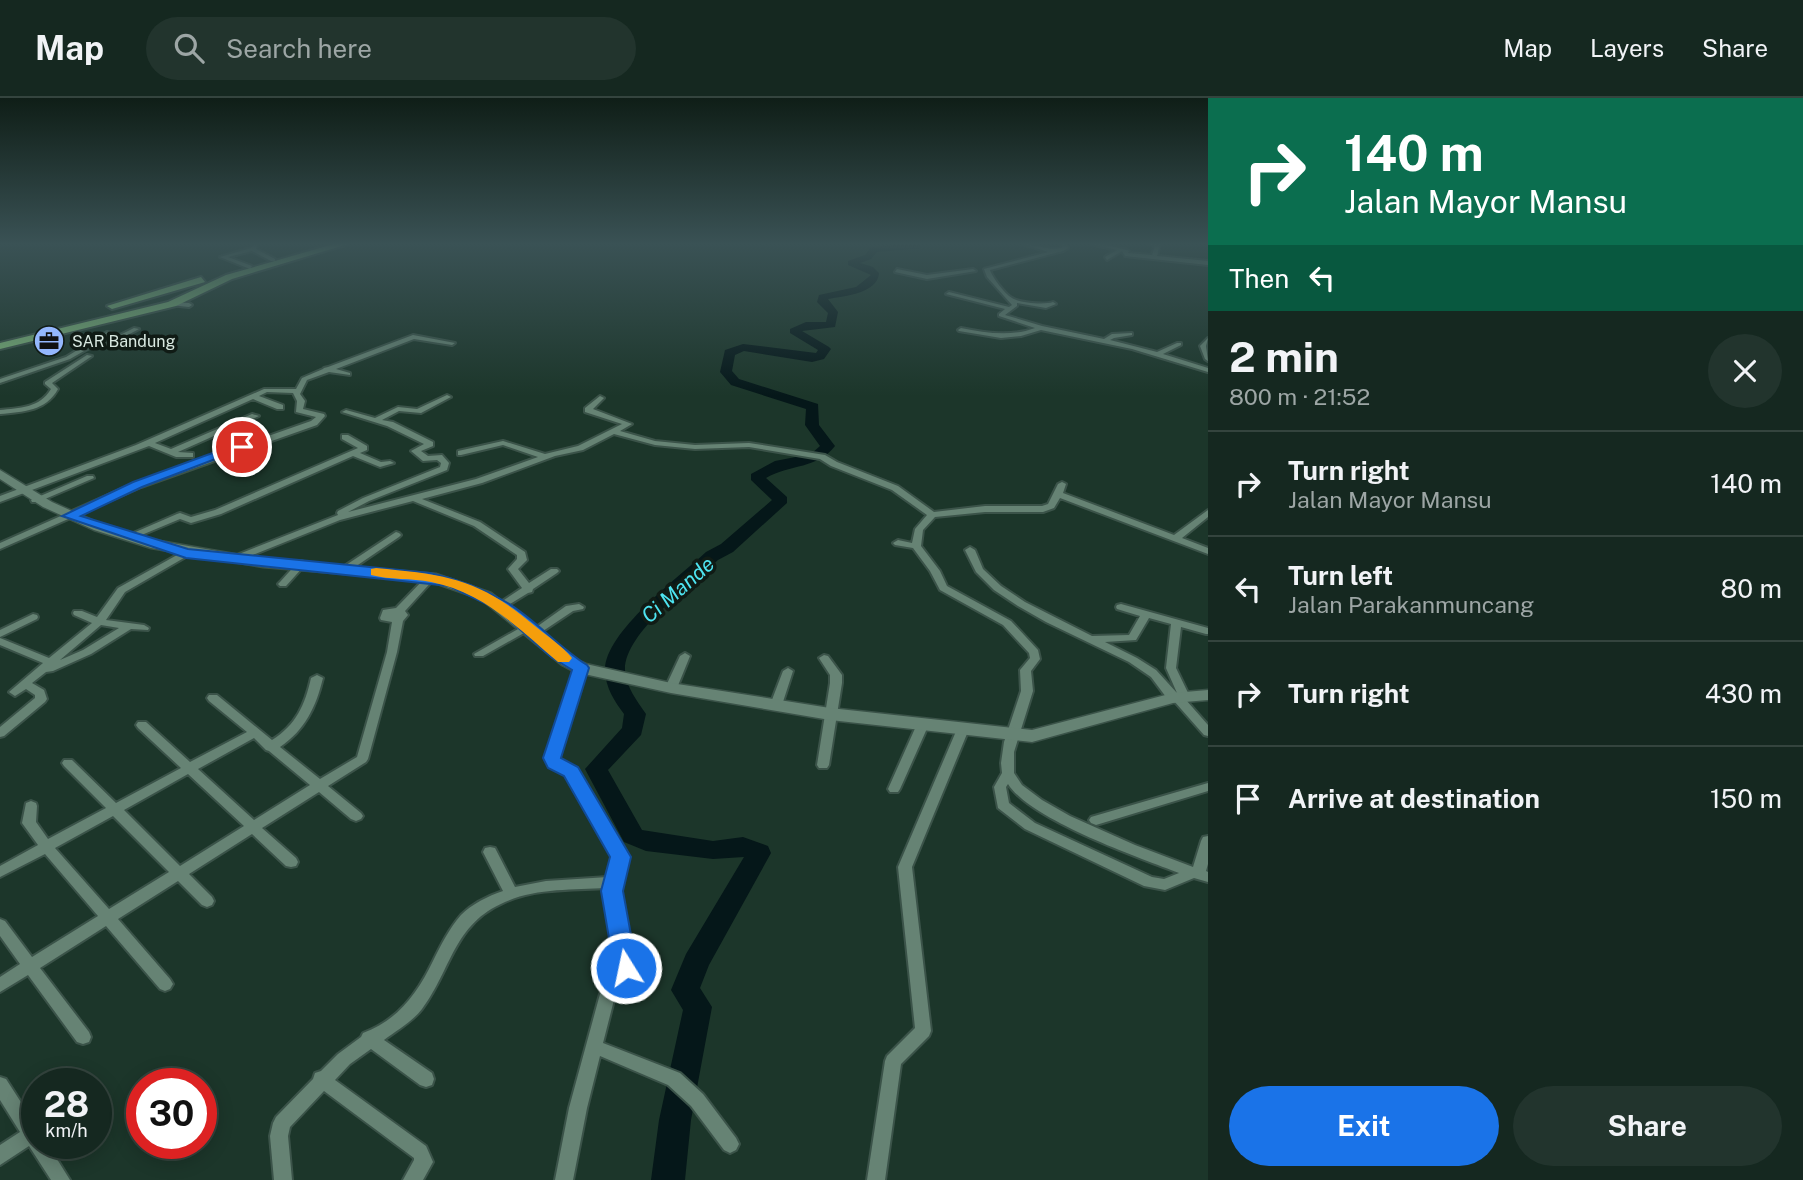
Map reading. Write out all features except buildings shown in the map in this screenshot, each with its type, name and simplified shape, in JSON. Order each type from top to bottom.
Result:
[{"type":"highway","points":[[0,338],[151,294]]},
{"type":"highway","points":[[167,294],[188,301]]},
{"type":"highway","points":[[0,346],[188,301],[199,294]]},
{"type":"highway","points":[[127,302],[151,301],[154,309]]},
{"type":"main road","points":[[0,474],[35,500],[69,516],[186,553],[430,577],[472,589],[502,606],[568,662],[603,674],[671,688],[830,714],[1013,735],[1047,733],[1178,697],[1208,695]]},
{"type":"street","points":[[951,294],[1012,305],[1053,304]]},
{"type":"street","points":[[1005,294],[1012,305]]},
{"type":"street","points":[[958,302],[977,300]]},
{"type":"street","points":[[1012,305],[1001,314],[1022,323],[1158,354],[1208,370]]},
{"type":"street","points":[[1022,323],[1037,317]]},
{"type":"street","points":[[961,330],[1000,337],[1041,328]]},
{"type":"street","points":[[92,345],[105,345],[136,329]]},
{"type":"street","points":[[0,381],[61,361],[92,345],[108,333]]},
{"type":"street","points":[[1106,341],[1112,336],[1130,334]]},
{"type":"street","points":[[0,546],[198,461],[314,423],[321,416],[299,411],[301,401],[296,394],[303,379],[323,369],[417,336],[452,343]]},
{"type":"street","points":[[1208,340],[1203,346],[1208,359]]},
{"type":"street","points":[[1158,354],[1179,344]]},
{"type":"street","points":[[47,383],[89,356]]},
{"type":"street","points":[[323,369],[348,374]]},
{"type":"street","points":[[0,412],[26,410],[48,400],[55,389],[38,379]]},
{"type":"street","points":[[0,499],[149,443],[270,390],[299,391]]},
{"type":"street","points":[[255,397],[280,407]]},
{"type":"street","points":[[376,420],[398,409],[418,411],[447,397]]},
{"type":"street","points":[[237,558],[337,518],[479,481],[546,457],[590,445],[628,423],[587,410],[600,398]]},
{"type":"street","points":[[337,518],[369,497],[433,476],[444,468],[445,463],[439,457],[425,458],[415,452],[430,444],[376,420],[346,412]]},
{"type":"street","points":[[170,452],[255,415]]},
{"type":"street","points":[[616,432],[654,443],[702,448],[750,445],[818,455],[895,488],[932,515]]},
{"type":"street","points":[[129,537],[180,516],[191,520],[222,510],[364,448],[345,437]]},
{"type":"street","points":[[149,443],[183,456],[190,455]]},
{"type":"street","points":[[461,453],[503,443],[546,457]]},
{"type":"street","points":[[354,453],[380,465],[390,463]]},
{"type":"street","points":[[35,500],[90,478]]},
{"type":"street","points":[[916,546],[919,529],[932,515],[985,509],[1043,509],[1051,506],[1060,489],[1208,551]]},
{"type":"street","points":[[413,498],[477,524],[522,554],[522,560],[514,566],[513,572],[529,590]]},
{"type":"street","points":[[1176,538],[1208,513]]},
{"type":"street","points":[[292,535],[298,524]]},
{"type":"street","points":[[346,569],[396,535]]},
{"type":"street","points":[[898,543],[916,546],[935,571],[943,588],[1007,622],[1034,652],[1035,659],[1025,670],[1028,689],[1013,735],[1008,773],[1000,787],[1003,805],[1030,826],[1149,882],[1165,885],[1202,873]]},
{"type":"street","points":[[970,550],[986,578],[1052,622],[1150,670],[1208,732]]},
{"type":"street","points":[[15,692],[99,622],[121,590],[186,553]]},
{"type":"street","points":[[283,584],[301,564]]},
{"type":"street","points":[[502,606],[554,571]]},
{"type":"street","points":[[0,985],[319,788],[364,756],[398,615],[430,577]]},
{"type":"street","points":[[479,654],[572,607],[579,607]]},
{"type":"street","points":[[1121,607],[1206,631]]},
{"type":"street","points":[[78,613],[99,622],[144,628]]},
{"type":"street","points":[[1090,639],[1132,638],[1146,614]]},
{"type":"street","points":[[0,634],[33,617]]},
{"type":"street","points":[[1176,623],[1171,668],[1178,697]]},
{"type":"street","points":[[0,641],[47,667],[87,652],[128,627]]},
{"type":"street","points":[[671,688],[685,656]]},
{"type":"street","points":[[823,765],[836,675],[824,658]]},
{"type":"street","points":[[564,1180],[593,1046],[608,994],[623,974],[626,962],[613,910],[614,882],[620,857],[578,781],[552,758],[581,668]]},
{"type":"street","points":[[776,705],[788,671]]},
{"type":"street","points":[[270,747],[299,727],[306,717],[317,678]]},
{"type":"street","points":[[0,733],[41,699],[40,693],[26,684]]},
{"type":"street","points":[[212,698],[356,816]]},
{"type":"street","points":[[894,789],[923,724]]},
{"type":"street","points":[[142,725],[291,862]]},
{"type":"street","points":[[876,1180],[893,1060],[923,1031],[912,958],[905,867],[963,729]]},
{"type":"street","points":[[0,872],[254,733]]},
{"type":"street","points":[[68,763],[181,872],[207,901]]},
{"type":"street","points":[[1008,773],[1017,789],[1028,798],[1068,821],[1202,873]]},
{"type":"street","points":[[1096,820],[1208,786]]},
{"type":"street","points":[[31,806],[29,823],[46,846],[165,984]]},
{"type":"street","points":[[1202,873],[1208,841]]},
{"type":"street","points":[[490,852],[511,893]]},
{"type":"street","points":[[284,1180],[279,1136],[282,1123],[321,1079],[369,1038],[400,1021],[419,1003],[454,935],[476,908],[511,893],[544,887],[614,882]]},
{"type":"street","points":[[0,925],[83,1037]]},
{"type":"street","points":[[369,1038],[426,1079]]},
{"type":"street","points":[[593,1046],[674,1079],[697,1100],[730,1144]]},
{"type":"street","points":[[321,1079],[420,1152],[424,1162],[412,1180]]},
{"type":"street","points":[[0,1085],[21,1119]]},
{"type":"street","points":[[0,1156],[21,1142]]},
{"type":"street","points":[[47,1159],[61,1180]]},
{"type":"waterway","name":"Ci Mande","points":[[668,1180],[675,1120],[698,1007],[685,990],[696,962],[759,853],[743,846],[713,850],[646,842],[633,836],[596,769],[633,730],[635,714],[622,696],[615,669],[628,634],[712,556],[727,548],[781,500],[756,477],[780,464],[816,458],[828,446],[812,425],[813,407],[735,382],[726,372],[729,353],[743,347],[812,358],[820,356],[825,349],[794,331],[806,325],[831,325],[833,312],[822,302],[823,297],[837,294]]},
{"type":"slow traffic","points":[[376,572],[430,577],[472,589],[502,606],[563,658]]},
{"type":"place","name":"SAR Bandung","points":[[49,341]]},
{"type":"route","points":[[242,447],[138,485],[69,516],[153,545],[186,553],[430,577],[454,583],[472,589],[502,606],[568,662],[581,668],[552,761],[571,771],[620,857],[612,891],[613,910],[626,968]]}]
